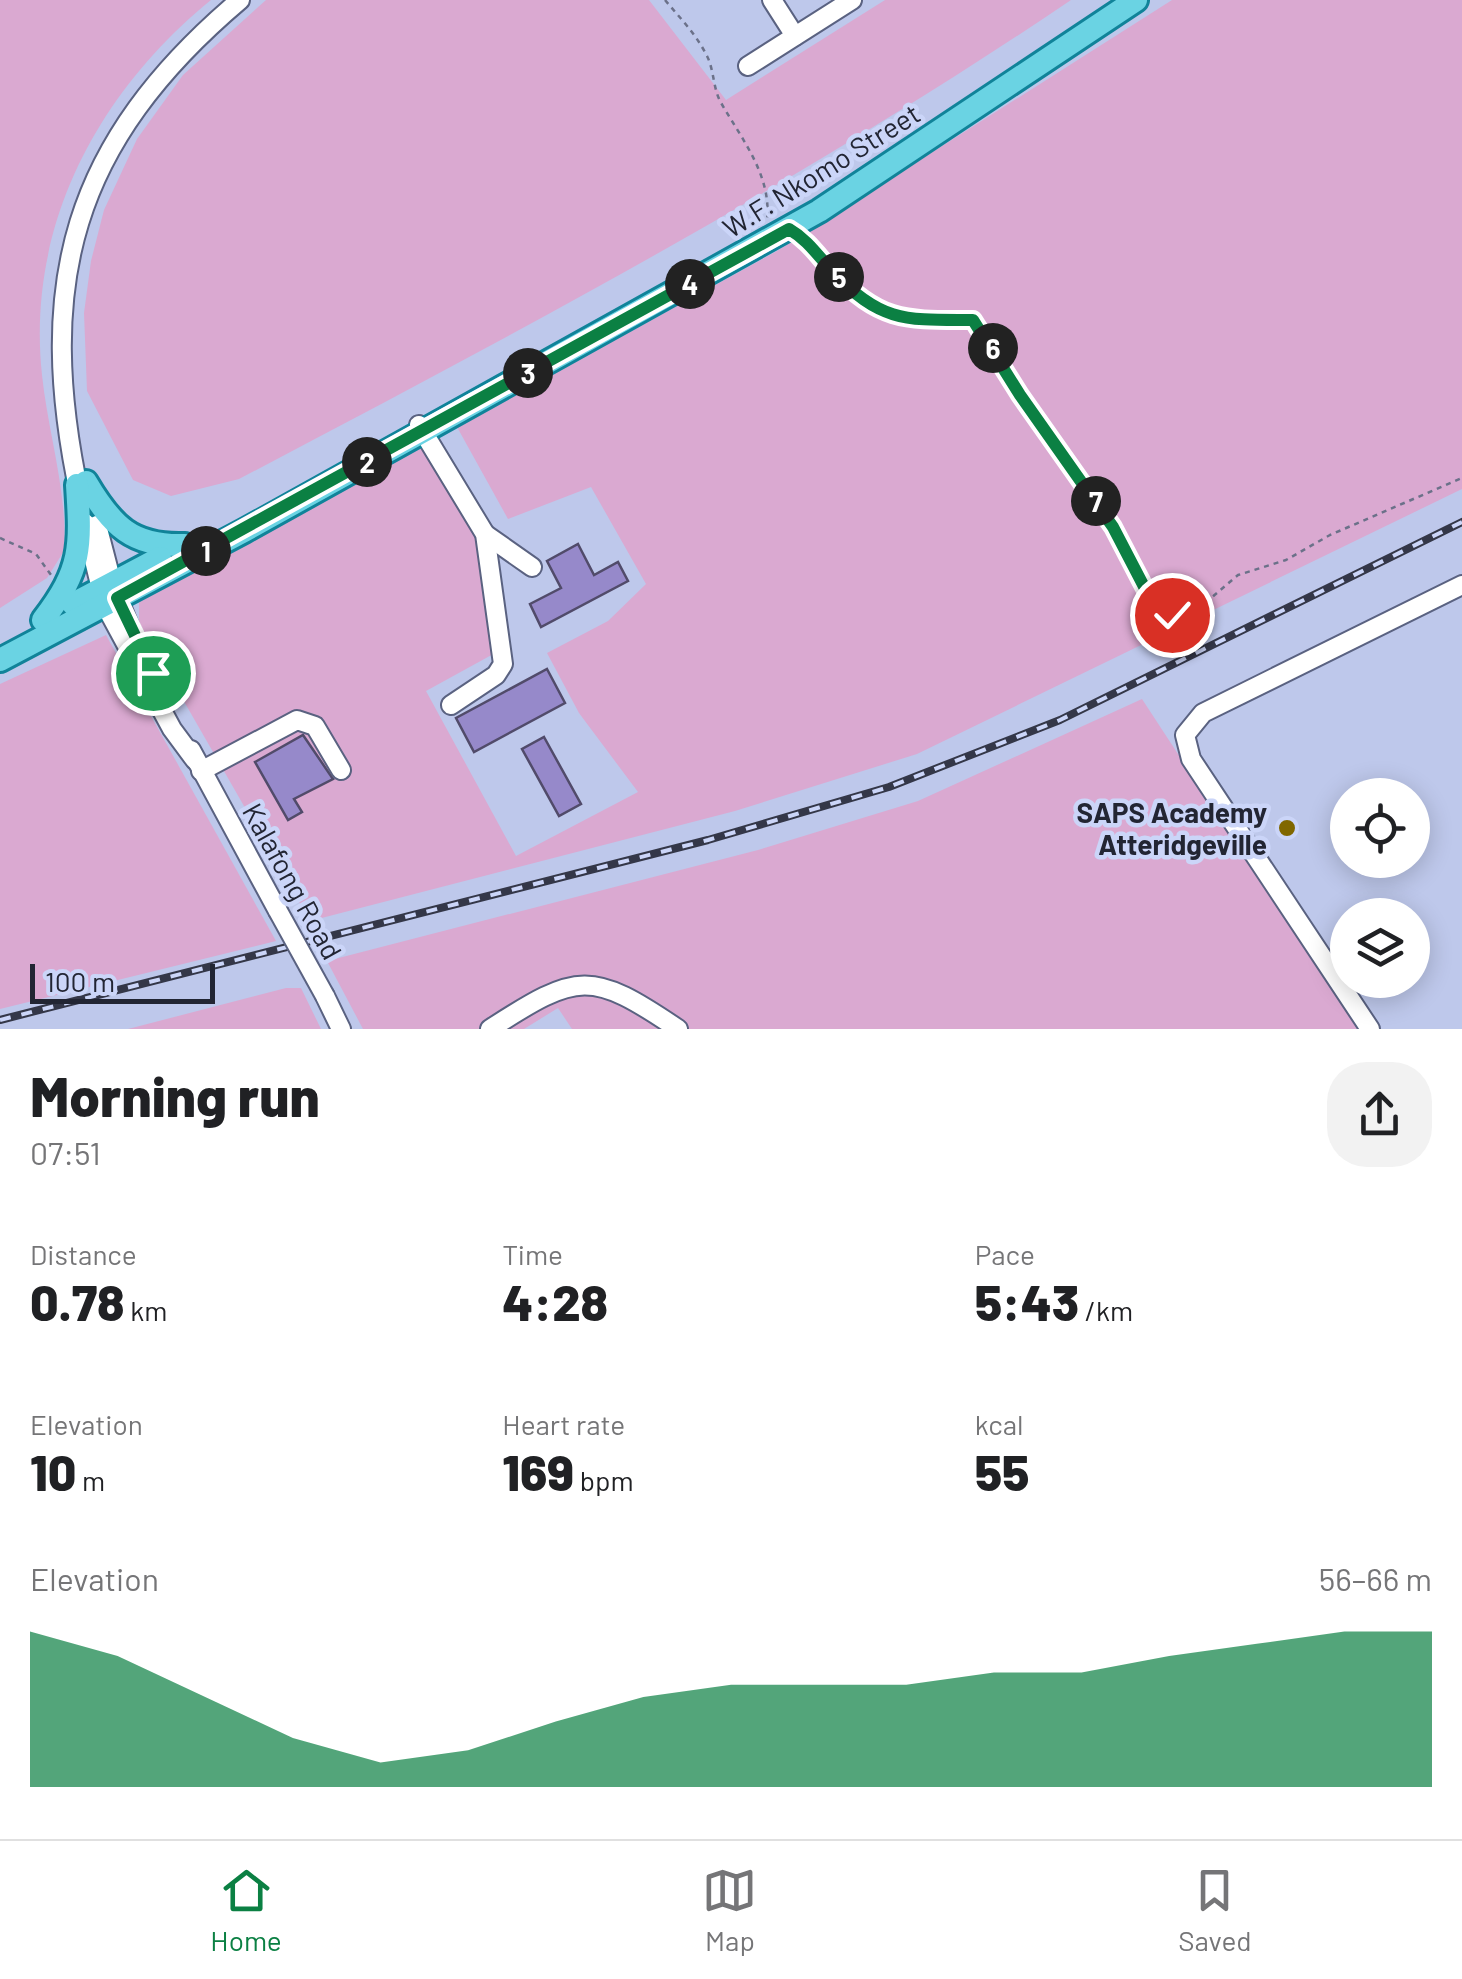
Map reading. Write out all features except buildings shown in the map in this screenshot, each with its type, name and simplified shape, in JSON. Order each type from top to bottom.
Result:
[{"type":"main road","name":"W.F. Nkomo Street","points":[[779,231],[1113,0]]},
{"type":"main road","name":"W.F. Nkomo Street","points":[[0,645],[44,620],[108,594],[422,428],[779,231],[1136,0]]},
{"type":"main road","name":"W.F. Nkomo Street","points":[[0,660],[186,545],[422,428]]},
{"type":"main road","points":[[82,484],[121,532],[155,545],[186,545]]},
{"type":"main road","points":[[44,620],[65,591],[79,558],[82,484]]},
{"type":"street","name":"Kalafong Road","points":[[240,0],[158,77],[112,143],[79,219],[66,276],[60,360],[74,454],[108,594],[342,1029]]},
{"type":"street","points":[[772,0],[795,36]]},
{"type":"street","points":[[748,66],[852,0]]},
{"type":"street","points":[[422,428],[485,534],[503,664],[496,675],[451,705]]},
{"type":"street","points":[[485,534],[532,568]]},
{"type":"street","points":[[1370,1029],[1191,760],[1184,735],[1203,714],[1462,585]]},
{"type":"street","points":[[198,766],[297,720],[315,726],[341,770]]},
{"type":"street","points":[[490,1029],[556,988],[594,984],[616,989],[678,1029]]},
{"type":"path","points":[[665,0],[688,26],[708,59],[717,96],[765,182],[779,231],[806,239],[864,304],[899,320],[973,320],[1020,395],[1113,527],[1152,602],[1172,615],[1210,598],[1238,575],[1286,560],[1330,535],[1404,507],[1462,478]]},
{"type":"path","points":[[0,538],[36,554],[65,591]]},
{"type":"shaded area","points":[[0,0],[211,0],[135,76],[78,166],[59,215],[46,266],[40,320],[42,375],[60,485],[64,551],[47,578],[0,608]]},
{"type":"shaded area","points":[[266,0],[649,0],[726,100],[885,0],[1071,0],[869,130],[557,309],[239,479],[171,496],[133,480],[87,391],[84,313],[91,261],[104,210],[137,139],[183,75]]},
{"type":"shaded area","points":[[1172,0],[1462,0],[1462,489],[917,754],[735,811],[310,921],[139,623],[139,601],[153,588],[427,443],[482,537],[497,652],[426,691],[516,856],[638,792],[579,713],[547,653],[608,621],[646,584],[591,487],[508,519],[457,427],[777,251]]},
{"type":"shaded area","points":[[106,635],[276,941],[0,1009],[0,684]]},
{"type":"shaded area","points":[[1142,699],[1330,986],[1330,998],[1338,998],[1358,1029],[572,1029],[558,1008],[524,1029],[363,1029],[327,961],[758,850],[918,801]]},
{"type":"shaded area","points":[[286,988],[301,988],[321,1029],[128,1029]]},
{"type":"railway","points":[[0,1020],[708,840],[889,787],[1060,720],[1462,522]]},
{"type":"place","name":"SAPS Academy Atteridgeville","points":[[1287,828]]},
{"type":"route","points":[[153,673],[117,598],[789,229],[806,239],[864,304],[899,320],[973,320],[1020,395],[1113,527],[1152,602],[1172,615]]}]
